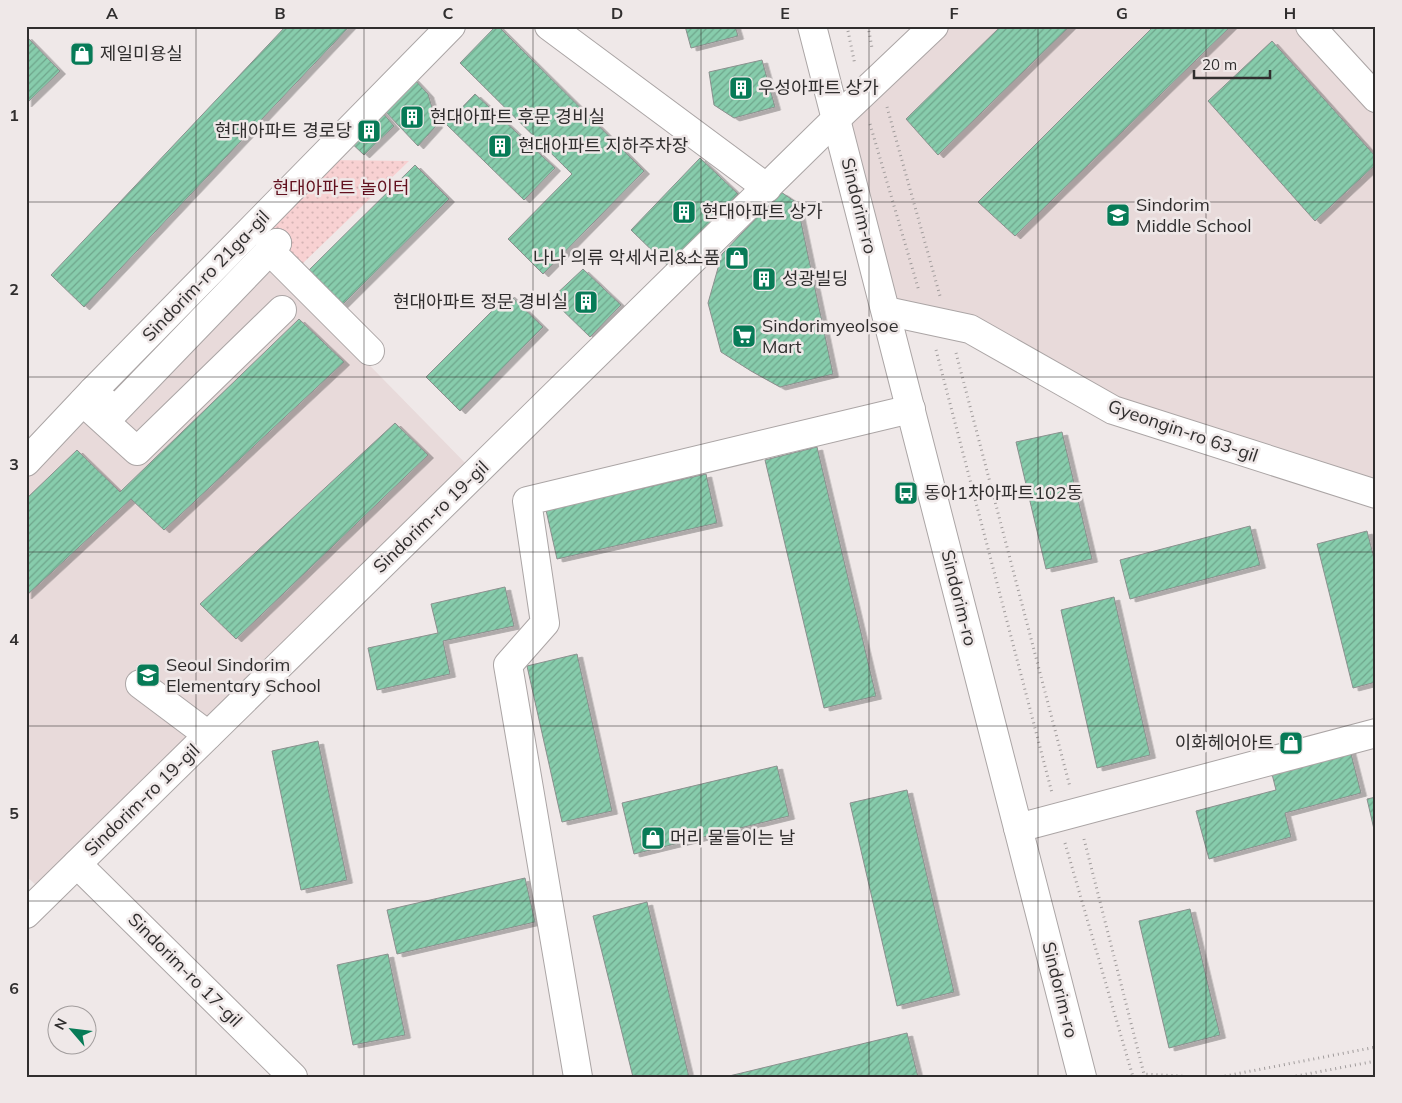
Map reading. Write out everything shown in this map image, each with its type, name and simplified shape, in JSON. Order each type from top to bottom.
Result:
[{"type":"street","name":"Sindorim-ro 21ga-gil","points":[[26,462],[88,396],[451,26]]},
{"type":"street","points":[[549,26],[767,188]]},
{"type":"street","name":"Sindorim-ro","points":[[812,26],[1082,1077]]},
{"type":"street","points":[[836,119],[934,26]]},
{"type":"street","points":[[1310,26],[1376,98]]},
{"type":"street","name":"Sindorim-ro 19-gil","points":[[26,914],[836,119]]},
{"type":"street","points":[[88,396],[115,411],[257,264],[263,256],[270,250],[277,242],[269,250],[276,257],[296,277],[302,284],[370,352]]},
{"type":"street","points":[[88,396],[137,451],[282,310]]},
{"type":"street","name":"Gyeongin-ro 63-gil","points":[[886,311],[970,329],[1113,410],[1376,494]]},
{"type":"street","points":[[578,1077],[508,666],[546,623],[527,501],[911,409]]},
{"type":"street","points":[[140,684],[208,735]]},
{"type":"street","points":[[1018,828],[1376,732]]},
{"type":"street","name":"Sindorim-ro 17-gil","points":[[77,864],[293,1077]]},
{"type":"path","points":[[846,26],[870,87],[938,322],[1068,814],[1133,1077]]},
{"type":"path","points":[[868,26],[870,87],[938,322],[1068,814],[1144,1074],[1197,1077]]},
{"type":"path","points":[[1220,1077],[1376,1048]]},
{"type":"path","points":[[1291,1077],[1376,1061]]},
{"type":"shaded area","name":"Sindorim Middle School","points":[[934,26],[1310,26],[1376,98],[1376,494],[1113,410],[970,329],[886,311],[836,119]]},
{"type":"shaded area","name":"Seoul Sindorim Elementary School","points":[[244,237],[475,473],[46,894],[26,876],[26,462]]},
{"type":"green space","name":"현대아파트 놀이터","points":[[330,160],[409,161],[301,265],[262,229]]},
{"type":"building","points":[[286,26],[350,26],[84,307],[51,275]]},
{"type":"building","points":[[496,26],[644,171],[543,274],[508,239],[572,174],[460,63]]},
{"type":"building","points":[[685,26],[735,26],[738,36],[691,48]]},
{"type":"building","points":[[1001,26],[1070,26],[938,155],[906,119]]},
{"type":"building","points":[[1154,26],[1231,26],[1015,236],[978,202]]},
{"type":"building","points":[[26,36],[60,71],[26,104]]},
{"type":"building","points":[[1272,41],[1376,157],[1376,164],[1315,221],[1208,101]]},
{"type":"building","name":"우성아파트 상가","points":[[762,60],[775,107],[734,118],[714,105],[709,72]]},
{"type":"building","name":"현대아파트 후문 경비실","points":[[413,78],[428,94],[437,125],[418,146],[382,108]]},
{"type":"building","name":"현대아파트 지하주차장","points":[[475,94],[555,168],[524,200],[446,124]]},
{"type":"building","name":"현대아파트 경로당","points":[[376,105],[394,126],[364,155],[344,136]]},
{"type":"building","name":"현대아파트 상가","points":[[700,158],[738,194],[668,266],[631,230]]},
{"type":"building","points":[[415,165],[449,199],[339,308],[305,274]]},
{"type":"building","name":"성광빌딩","points":[[781,192],[797,203],[833,374],[780,387],[721,352],[708,303],[722,254]]},
{"type":"building","name":"현대아파트 정문 경비실","points":[[583,269],[621,305],[590,337],[551,299]]},
{"type":"building","points":[[509,294],[543,327],[460,411],[426,377]]},
{"type":"building","points":[[299,319],[344,362],[164,530],[131,499],[26,596],[26,499],[77,450],[120,492]]},
{"type":"building","points":[[395,423],[428,455],[236,639],[200,604]]},
{"type":"building","points":[[1062,432],[1092,559],[1046,569],[1016,442]]},
{"type":"building","points":[[817,447],[876,696],[824,708],[765,460]]},
{"type":"building","points":[[706,474],[717,523],[557,559],[546,510]]},
{"type":"building","points":[[1250,526],[1260,565],[1130,599],[1120,560]]},
{"type":"building","points":[[1367,531],[1376,566],[1376,682],[1353,688],[1317,544]]},
{"type":"building","points":[[505,587],[514,626],[443,641],[450,674],[377,690],[368,648],[438,633],[431,604]]},
{"type":"building","points":[[1114,597],[1150,755],[1097,768],[1061,610]]},
{"type":"building","points":[[577,654],[612,811],[562,822],[527,666]]},
{"type":"building","points":[[318,741],[347,880],[301,890],[272,751]]},
{"type":"building","points":[[1350,750],[1361,793],[1285,813],[1291,837],[1209,859],[1196,811],[1276,790],[1271,770]]},
{"type":"building","points":[[777,766],[789,816],[634,854],[622,803]]},
{"type":"building","points":[[907,790],[954,992],[897,1006],[850,803]]},
{"type":"building","points":[[1376,797],[1376,838],[1367,799]]},
{"type":"building","points":[[525,878],[535,922],[397,954],[387,910]]},
{"type":"building","points":[[647,902],[689,1077],[633,1077],[593,916]]},
{"type":"building","points":[[1190,909],[1220,1035],[1169,1048],[1139,921]]},
{"type":"building","points":[[388,954],[405,1035],[353,1045],[337,965]]},
{"type":"building","points":[[907,1033],[918,1077],[725,1077]]},
{"type":"place","name":"제일미용실","points":[[82,54]]},
{"type":"place","name":"우성아파트 상가","points":[[741,88]]},
{"type":"place","name":"현대아파트 후문 경비실","points":[[412,117]]},
{"type":"place","name":"현대아파트 경로당","points":[[369,131]]},
{"type":"place","name":"현대아파트 지하주차장","points":[[500,146]]},
{"type":"place","name":"현대아파트 상가","points":[[684,212]]},
{"type":"place","name":"Sindorim Middle School","points":[[1118,215]]},
{"type":"place","name":"나나 의류 악세서리&소품","points":[[737,258]]},
{"type":"place","name":"성광빌딩","points":[[764,279]]},
{"type":"place","name":"현대아파트 정문 경비실","points":[[586,302]]},
{"type":"place","name":"Sindorimyeolsoe Mart","points":[[744,336]]},
{"type":"place","name":"동아1차아파트102동","points":[[906,493]]},
{"type":"place","name":"Seoul Sindorim Elementary School","points":[[148,675]]},
{"type":"place","name":"이화헤어아트","points":[[1291,743]]},
{"type":"place","name":"머리 물들이는 날","points":[[653,838]]}]
